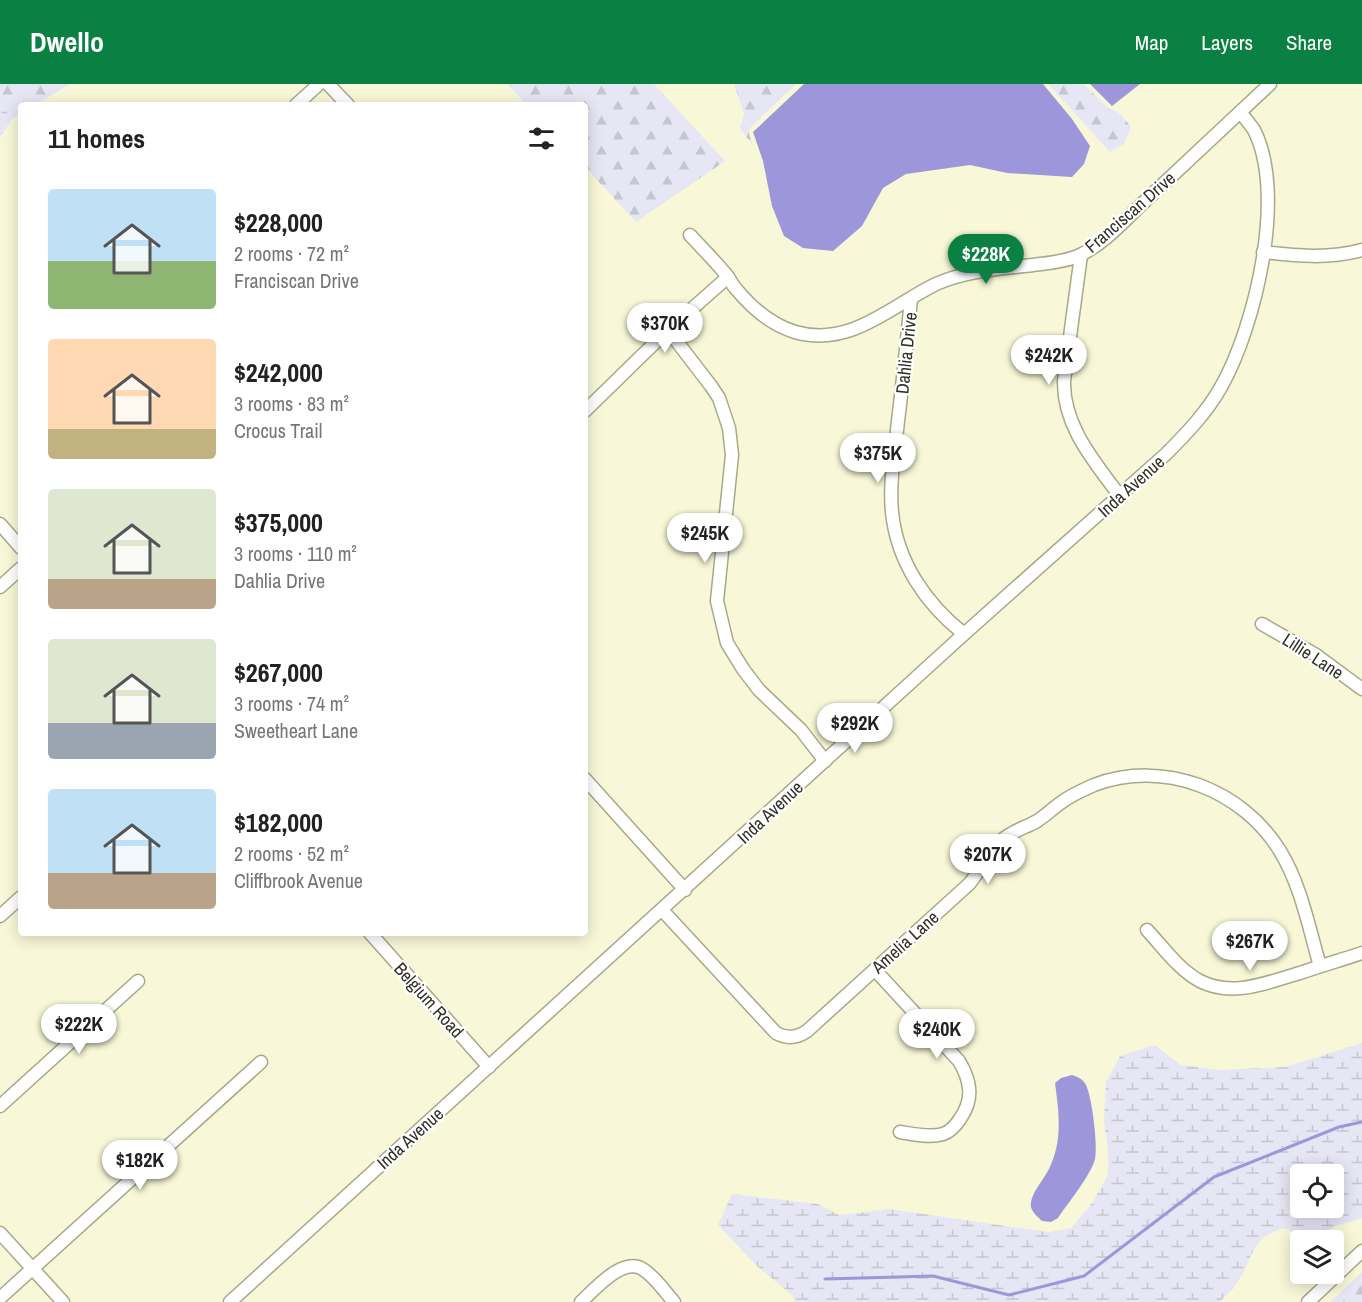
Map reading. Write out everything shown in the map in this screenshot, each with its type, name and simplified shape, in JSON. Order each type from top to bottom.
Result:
[{"type":"street","points":[[299,102],[319,84]]},
{"type":"street","points":[[328,84],[345,102]]},
{"type":"street","name":"Franciscan Drive","points":[[690,235],[728,277],[736,290],[761,314],[782,327],[805,334],[832,334],[863,326],[936,285],[967,273],[1066,260],[1081,255],[1124,221],[1269,84]]},
{"type":"street","name":"Inda Avenue","points":[[230,1302],[964,634],[1181,440],[1207,410],[1233,363],[1246,328],[1255,298],[1263,252],[1267,209],[1265,174],[1253,129],[1240,112]]},
{"type":"street","points":[[1263,252],[1317,256],[1345,255],[1362,250]]},
{"type":"street","points":[[1081,255],[1064,381],[1064,402],[1076,431],[1119,495]]},
{"type":"street","points":[[588,408],[668,330],[728,277]]},
{"type":"street","name":"Dahlia Drive","points":[[911,299],[893,471],[892,514],[901,550],[916,581],[935,608],[964,634]]},
{"type":"street","points":[[668,330],[711,386],[719,399],[729,428],[732,455],[717,601],[727,643],[742,669],[759,690],[801,730],[825,761]]},
{"type":"street","points":[[0,524],[18,545]]},
{"type":"street","points":[[0,587],[18,571]]},
{"type":"street","name":"Lillie Lane","points":[[1262,624],[1316,655],[1362,689]]},
{"type":"street","name":"Amelia Lane","points":[[662,910],[776,1033],[795,1037],[807,1031],[969,884],[988,855],[1004,838],[1037,821],[1078,792],[1112,780],[1142,776],[1186,781],[1216,792],[1236,804],[1264,828],[1281,852],[1293,878],[1320,966]]},
{"type":"street","points":[[588,782],[685,890]]},
{"type":"street","points":[[0,916],[18,900]]},
{"type":"street","points":[[1147,930],[1184,970],[1201,982],[1220,988],[1254,987],[1362,953]]},
{"type":"street","name":"Belgium Road","points":[[373,936],[489,1066]]},
{"type":"street","points":[[875,969],[958,1061],[968,1079],[970,1091],[968,1103],[957,1123],[949,1131],[930,1136],[900,1132]]},
{"type":"street","points":[[0,1107],[138,981]]},
{"type":"street","points":[[0,1298],[261,1062]]},
{"type":"street","points":[[0,1233],[63,1302]]},
{"type":"street","points":[[1308,1302],[1362,1251]]},
{"type":"street","points":[[581,1302],[613,1274],[626,1266],[641,1268],[648,1273],[674,1302]]},
{"type":"green space","points":[[0,84],[70,84],[40,102],[18,102],[18,116],[13,118],[0,106]]},
{"type":"green space","points":[[507,84],[654,84],[725,161],[636,222],[588,170],[588,102],[524,102]]},
{"type":"green space","points":[[734,84],[796,84],[750,128],[749,133],[753,146],[740,128],[744,114]]},
{"type":"green space","points":[[1048,84],[1084,84],[1109,109],[1122,115],[1131,127],[1124,144],[1110,152]]},
{"type":"green space","points":[[0,106],[13,118],[0,137]]},
{"type":"green space","points":[[1362,1043],[1362,1218],[1328,1230],[1290,1230],[1285,1228],[1265,1237],[1255,1248],[1237,1283],[1220,1302],[795,1302],[792,1295],[758,1267],[718,1225],[732,1194],[818,1204],[839,1215],[889,1209],[1048,1232],[1071,1228],[1092,1203],[1108,1175],[1104,1121],[1106,1082],[1120,1056],[1154,1045],[1181,1065],[1218,1070],[1285,1067]]},
{"type":"green space","points":[[1362,1272],[1362,1302],[1330,1302]]},
{"type":"shaded area","points":[[804,84],[1043,84],[1072,119],[1090,146],[1084,164],[1072,177],[1007,173],[970,165],[906,174],[883,188],[862,226],[833,251],[803,248],[784,236],[772,206],[763,161],[753,132]]},
{"type":"shaded area","points":[[1090,84],[1140,84],[1112,106]]},
{"type":"shaded area","points":[[1072,1075],[1083,1081],[1088,1091],[1095,1133],[1095,1159],[1084,1181],[1058,1218],[1051,1222],[1042,1221],[1034,1213],[1031,1205],[1034,1194],[1049,1169],[1056,1148],[1059,1116],[1055,1083],[1061,1078]]},
{"type":"waterway","points":[[825,1279],[933,1276],[1009,1295],[1084,1276],[1214,1177],[1339,1127],[1362,1122]]}]
